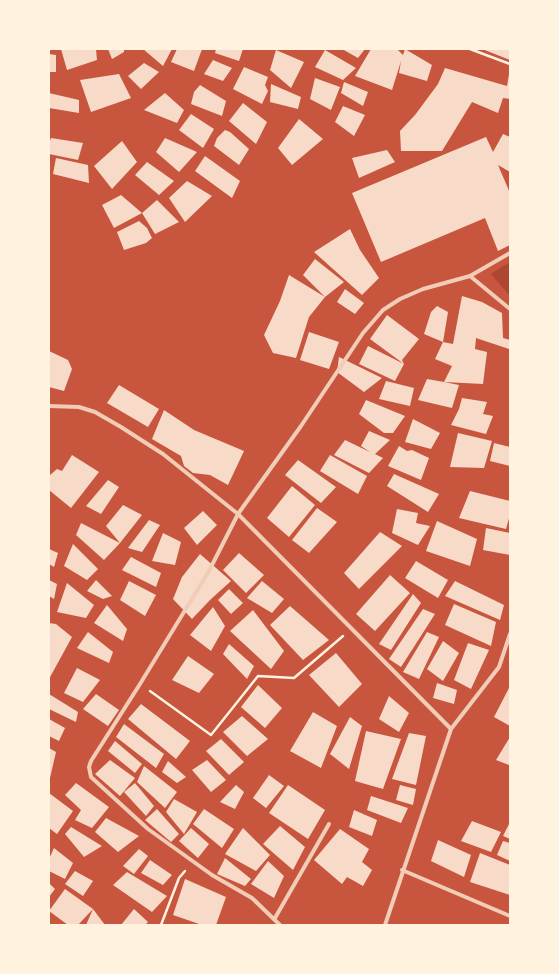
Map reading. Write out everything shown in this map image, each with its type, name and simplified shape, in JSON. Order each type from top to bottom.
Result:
[{"type":"street","points":[[280,925],[275,918],[252,898],[212,875],[148,829],[91,777],[89,766],[209,571],[238,514],[301,426],[363,333],[383,310],[400,299],[423,289],[470,276],[510,252]]},
{"type":"street","points":[[470,276],[510,309]]},
{"type":"street","points":[[49,406],[79,408],[95,412],[163,454],[238,514],[451,729]]},
{"type":"street","points":[[385,925],[402,870],[451,729],[499,667],[510,634]]},
{"type":"street","points":[[275,918],[329,824]]},
{"type":"street","points":[[402,870],[510,916]]},
{"type":"path","points":[[470,49],[510,64]]},
{"type":"path","points":[[140,684],[211,735],[258,676],[294,678],[352,628]]},
{"type":"path","points":[[161,925],[179,878],[193,862]]},
{"type":"shaded area","points":[[510,262],[510,296],[491,274]]},
{"type":"building","points":[[61,49],[96,49],[97,60],[67,70]]},
{"type":"building","points":[[108,49],[124,49],[124,52],[112,59]]},
{"type":"building","points":[[143,49],[172,49],[163,66]]},
{"type":"building","points":[[177,49],[202,49],[194,71],[171,62]]},
{"type":"building","points":[[216,49],[243,49],[239,61],[215,53]]},
{"type":"building","points":[[342,49],[365,49],[358,58]]},
{"type":"building","points":[[371,49],[397,49],[403,55],[405,49],[432,65],[427,81],[399,73],[401,61],[392,90],[355,76]]},
{"type":"building","points":[[482,49],[510,49],[510,60]]},
{"type":"building","points":[[276,50],[304,62],[291,88],[270,70]]},
{"type":"building","points":[[325,50],[356,68],[343,80],[315,67]]},
{"type":"building","points":[[49,54],[56,55],[56,72],[49,72]]},
{"type":"building","points":[[213,60],[232,68],[223,81],[204,74]]},
{"type":"building","points":[[144,63],[159,72],[141,89],[128,76]]},
{"type":"building","points":[[244,67],[268,77],[265,85],[268,91],[262,104],[233,89]]},
{"type":"building","points":[[445,68],[507,86],[510,74],[510,99],[503,98],[498,113],[472,102],[442,151],[401,151],[400,131],[415,115],[438,84]]},
{"type":"building","points":[[119,74],[131,98],[91,112],[80,80]]},
{"type":"building","points":[[315,78],[340,87],[331,110],[310,99]]},
{"type":"building","points":[[344,82],[368,92],[363,106],[341,93]]},
{"type":"building","points":[[271,84],[301,97],[298,109],[270,102]]},
{"type":"building","points":[[200,85],[226,101],[222,116],[191,104],[194,92]]},
{"type":"building","points":[[49,93],[79,100],[79,113],[49,108]]},
{"type":"building","points":[[165,93],[184,110],[177,123],[144,110]]},
{"type":"building","points":[[243,103],[267,122],[256,144],[229,121]]},
{"type":"building","points":[[343,106],[365,115],[354,136],[335,122]]},
{"type":"building","points":[[191,114],[214,129],[203,148],[179,130]]},
{"type":"building","points":[[299,119],[323,139],[292,165],[278,148]]},
{"type":"building","points":[[225,130],[230,132],[249,149],[239,165],[214,146],[217,138]]},
{"type":"building","points":[[503,134],[510,137],[510,172],[498,165],[510,193],[510,245],[498,251],[485,218],[381,262],[352,193],[486,137],[493,152]]},
{"type":"building","points":[[51,138],[83,143],[78,160],[49,154],[49,144]]},
{"type":"building","points":[[165,138],[197,152],[179,172],[156,152]]},
{"type":"building","points":[[122,141],[137,162],[112,189],[94,166]]},
{"type":"building","points":[[387,150],[395,162],[359,178],[352,158]]},
{"type":"building","points":[[205,156],[240,181],[232,198],[195,171]]},
{"type":"building","points":[[56,158],[88,165],[89,183],[53,174]]},
{"type":"building","points":[[147,162],[174,181],[159,195],[135,175]]},
{"type":"building","points":[[187,181],[212,196],[185,222],[169,198]]},
{"type":"building","points":[[121,195],[142,213],[114,228],[102,205]]},
{"type":"building","points":[[157,200],[179,222],[155,234],[142,213]]},
{"type":"building","points":[[139,221],[147,228],[152,238],[146,243],[124,250],[117,232]]},
{"type":"building","points":[[350,229],[360,250],[379,278],[362,295],[314,252]]},
{"type":"building","points":[[315,259],[344,282],[325,297],[303,275]]},
{"type":"building","points":[[289,275],[325,297],[309,317],[296,358],[273,353],[264,335],[280,301]]},
{"type":"building","points":[[345,289],[364,303],[355,314],[337,302]]},
{"type":"building","points":[[462,296],[482,302],[502,313],[503,338],[510,340],[509,349],[476,338],[475,349],[487,352],[483,384],[444,382],[452,366],[435,359],[443,342],[453,344]]},
{"type":"building","points":[[437,306],[448,312],[443,342],[424,334],[431,312]]},
{"type":"building","points":[[387,315],[419,339],[402,360],[404,364],[370,339]]},
{"type":"building","points":[[309,332],[339,342],[329,369],[300,360]]},
{"type":"building","points":[[368,346],[404,364],[395,381],[359,364]]},
{"type":"building","points":[[49,351],[68,360],[72,369],[64,391],[49,387]]},
{"type":"building","points":[[339,357],[382,378],[364,392],[337,372]]},
{"type":"building","points":[[427,379],[459,385],[452,408],[418,400]]},
{"type":"building","points":[[386,381],[414,388],[410,406],[379,399]]},
{"type":"building","points":[[119,385],[159,409],[148,427],[107,403]]},
{"type":"building","points":[[462,398],[487,402],[483,414],[493,416],[486,434],[451,425],[459,409]]},
{"type":"building","points":[[366,400],[405,416],[393,433],[384,433],[359,414]]},
{"type":"building","points":[[164,410],[194,430],[244,451],[228,485],[210,475],[193,473],[184,466],[181,456],[152,439]]},
{"type":"building","points":[[413,419],[440,433],[431,449],[405,442]]},
{"type":"building","points":[[369,431],[390,440],[375,454],[383,458],[369,473],[334,455],[345,440],[370,452],[361,446]]},
{"type":"building","points":[[458,433],[492,441],[484,468],[450,467]]},
{"type":"building","points":[[494,443],[510,447],[510,466],[490,461]]},
{"type":"building","points":[[399,446],[407,451],[412,450],[429,458],[421,480],[388,466]]},
{"type":"building","points":[[72,455],[99,472],[71,508],[49,490],[49,476],[57,469],[62,471]]},
{"type":"building","points":[[330,455],[367,476],[358,494],[320,471]]},
{"type":"building","points":[[298,460],[336,487],[321,503],[285,475]]},
{"type":"building","points":[[394,474],[439,494],[428,512],[387,486]]},
{"type":"building","points":[[108,480],[119,487],[101,514],[86,506]]},
{"type":"building","points":[[292,486],[315,505],[289,537],[267,518]]},
{"type":"building","points":[[470,491],[510,501],[510,515],[506,529],[459,518]]},
{"type":"building","points":[[123,505],[142,515],[120,543],[106,526]]},
{"type":"building","points":[[317,508],[337,522],[309,553],[292,540]]},
{"type":"building","points":[[397,509],[418,513],[416,523],[430,526],[418,545],[392,533]]},
{"type":"building","points":[[203,511],[217,525],[197,545],[184,528]]},
{"type":"building","points":[[149,520],[160,525],[142,552],[128,548]]},
{"type":"building","points":[[437,521],[477,539],[470,566],[426,551]]},
{"type":"building","points":[[81,523],[120,543],[104,560],[76,535]]},
{"type":"building","points":[[486,528],[510,533],[510,555],[483,550]]},
{"type":"building","points":[[380,532],[402,546],[359,589],[344,573]]},
{"type":"building","points":[[163,533],[181,542],[175,565],[152,561]]},
{"type":"building","points":[[73,544],[98,569],[87,580],[64,566]]},
{"type":"building","points":[[49,549],[58,553],[54,567],[49,564]]},
{"type":"building","points":[[239,553],[264,575],[246,593],[223,570]]},
{"type":"building","points":[[200,554],[231,581],[192,619],[173,599],[182,577]]},
{"type":"building","points":[[131,557],[161,573],[156,587],[122,570]]},
{"type":"building","points":[[416,561],[448,580],[438,598],[405,578]]},
{"type":"building","points":[[390,575],[410,593],[375,631],[356,614]]},
{"type":"building","points":[[49,580],[57,584],[54,599],[49,596]]},
{"type":"building","points":[[96,580],[112,596],[103,599],[87,591]]},
{"type":"building","points":[[129,581],[156,595],[145,616],[120,600]]},
{"type":"building","points":[[262,581],[284,599],[272,613],[247,598]]},
{"type":"building","points":[[455,581],[504,605],[500,620],[445,596]]},
{"type":"building","points":[[67,583],[94,605],[86,618],[57,612]]},
{"type":"building","points":[[229,589],[243,603],[231,614],[218,600]]},
{"type":"building","points":[[413,594],[421,603],[391,650],[379,644]]},
{"type":"building","points":[[454,604],[496,622],[491,646],[445,625]]},
{"type":"building","points":[[107,605],[127,629],[123,641],[94,623]]},
{"type":"building","points":[[290,606],[329,640],[303,660],[270,625]]},
{"type":"building","points":[[213,607],[225,626],[211,651],[190,635]]},
{"type":"building","points":[[423,609],[435,614],[401,667],[389,659]]},
{"type":"building","points":[[253,610],[284,651],[271,669],[230,631]]},
{"type":"building","points":[[49,623],[56,624],[72,637],[49,679]]},
{"type":"building","points":[[88,632],[113,652],[109,663],[77,648]]},
{"type":"building","points":[[427,632],[439,637],[419,679],[403,672]]},
{"type":"building","points":[[443,641],[459,653],[443,681],[427,669]]},
{"type":"building","points":[[468,643],[489,650],[471,689],[454,680]]},
{"type":"building","points":[[229,644],[254,666],[247,679],[223,654]]},
{"type":"building","points":[[336,653],[362,684],[339,707],[309,675]]},
{"type":"building","points":[[188,656],[214,674],[199,693],[172,680]]},
{"type":"building","points":[[77,668],[100,680],[83,702],[64,693]]},
{"type":"building","points":[[437,683],[457,690],[454,704],[433,698]]},
{"type":"building","points":[[258,685],[282,708],[265,728],[241,707]]},
{"type":"building","points":[[509,688],[510,689],[510,726],[494,717]]},
{"type":"building","points":[[49,694],[78,712],[76,722],[49,709]]},
{"type":"building","points":[[96,694],[119,710],[108,726],[83,709]]},
{"type":"building","points":[[389,696],[409,713],[399,732],[379,719]]},
{"type":"building","points":[[141,704],[190,741],[176,759],[128,719]]},
{"type":"building","points":[[313,712],[337,726],[321,768],[290,751]]},
{"type":"building","points":[[242,716],[268,739],[247,756],[223,732]]},
{"type":"building","points":[[350,717],[362,726],[349,769],[330,754]]},
{"type":"building","points":[[49,719],[65,728],[59,741],[49,736]]},
{"type":"building","points":[[124,724],[164,754],[156,768],[116,737]]},
{"type":"building","points":[[366,731],[401,739],[383,789],[355,781]]},
{"type":"building","points":[[409,733],[426,736],[416,785],[392,779]]},
{"type":"building","points":[[510,737],[510,763],[509,765],[496,760]]},
{"type":"building","points":[[221,739],[244,762],[229,775],[206,751]]},
{"type":"building","points":[[115,741],[142,764],[135,773],[108,751]]},
{"type":"building","points":[[49,748],[56,752],[50,778],[49,778]]},
{"type":"building","points":[[110,760],[135,778],[120,796],[95,774]]},
{"type":"building","points":[[207,760],[226,780],[211,792],[192,770]]},
{"type":"building","points":[[168,761],[186,777],[177,783],[162,772]]},
{"type":"building","points":[[144,766],[177,792],[165,808],[137,782]]},
{"type":"building","points":[[269,775],[284,786],[266,808],[253,798]]},
{"type":"building","points":[[76,783],[109,807],[92,828],[75,820],[81,810],[65,795]]},
{"type":"building","points":[[135,783],[154,806],[146,816],[124,792]]},
{"type":"building","points":[[236,785],[244,792],[235,809],[220,802]]},
{"type":"building","points":[[288,785],[325,810],[308,839],[269,813]]},
{"type":"building","points":[[400,785],[416,789],[413,805],[396,800]]},
{"type":"building","points":[[49,793],[73,811],[57,834],[49,828]]},
{"type":"building","points":[[371,796],[408,808],[401,823],[367,810]]},
{"type":"building","points":[[174,799],[197,812],[184,834],[166,812]]},
{"type":"building","points":[[157,809],[179,834],[171,842],[145,820]]},
{"type":"building","points":[[204,809],[234,829],[222,848],[193,824]]},
{"type":"building","points":[[354,810],[377,820],[372,836],[349,827]]},
{"type":"building","points":[[106,818],[139,836],[118,852],[95,832]]},
{"type":"building","points":[[472,821],[501,832],[491,852],[461,841]]},
{"type":"building","points":[[510,822],[510,839],[503,836]]},
{"type":"building","points":[[280,826],[305,847],[293,870],[263,844]]},
{"type":"building","points":[[71,827],[102,846],[84,857],[65,834]]},
{"type":"building","points":[[191,828],[209,844],[198,858],[179,841]]},
{"type":"building","points":[[243,828],[270,855],[256,871],[225,854]]},
{"type":"building","points":[[340,829],[369,849],[362,862],[372,870],[363,886],[347,877],[342,884],[314,860]]},
{"type":"building","points":[[438,840],[471,855],[464,877],[431,861]]},
{"type":"building","points":[[503,841],[510,843],[510,861],[497,855]]},
{"type":"building","points":[[54,848],[73,863],[65,879],[49,871],[49,859]]},
{"type":"building","points":[[139,849],[148,856],[134,874],[123,866]]},
{"type":"building","points":[[480,853],[510,865],[510,895],[470,882]]},
{"type":"building","points":[[225,858],[251,879],[245,886],[217,874]]},
{"type":"building","points":[[150,860],[172,875],[163,885],[141,873]]},
{"type":"building","points":[[268,861],[284,876],[274,898],[251,884]]},
{"type":"building","points":[[75,871],[93,881],[83,896],[65,884]]},
{"type":"building","points":[[127,872],[167,896],[152,912],[113,885]]},
{"type":"building","points":[[185,879],[226,897],[216,925],[202,925],[173,915]]},
{"type":"building","points":[[49,883],[55,889],[49,897]]},
{"type":"building","points":[[65,889],[93,909],[78,925],[68,925],[49,911]]},
{"type":"building","points":[[93,909],[105,925],[86,925]]},
{"type":"building","points":[[134,909],[148,922],[145,925],[121,925]]}]
